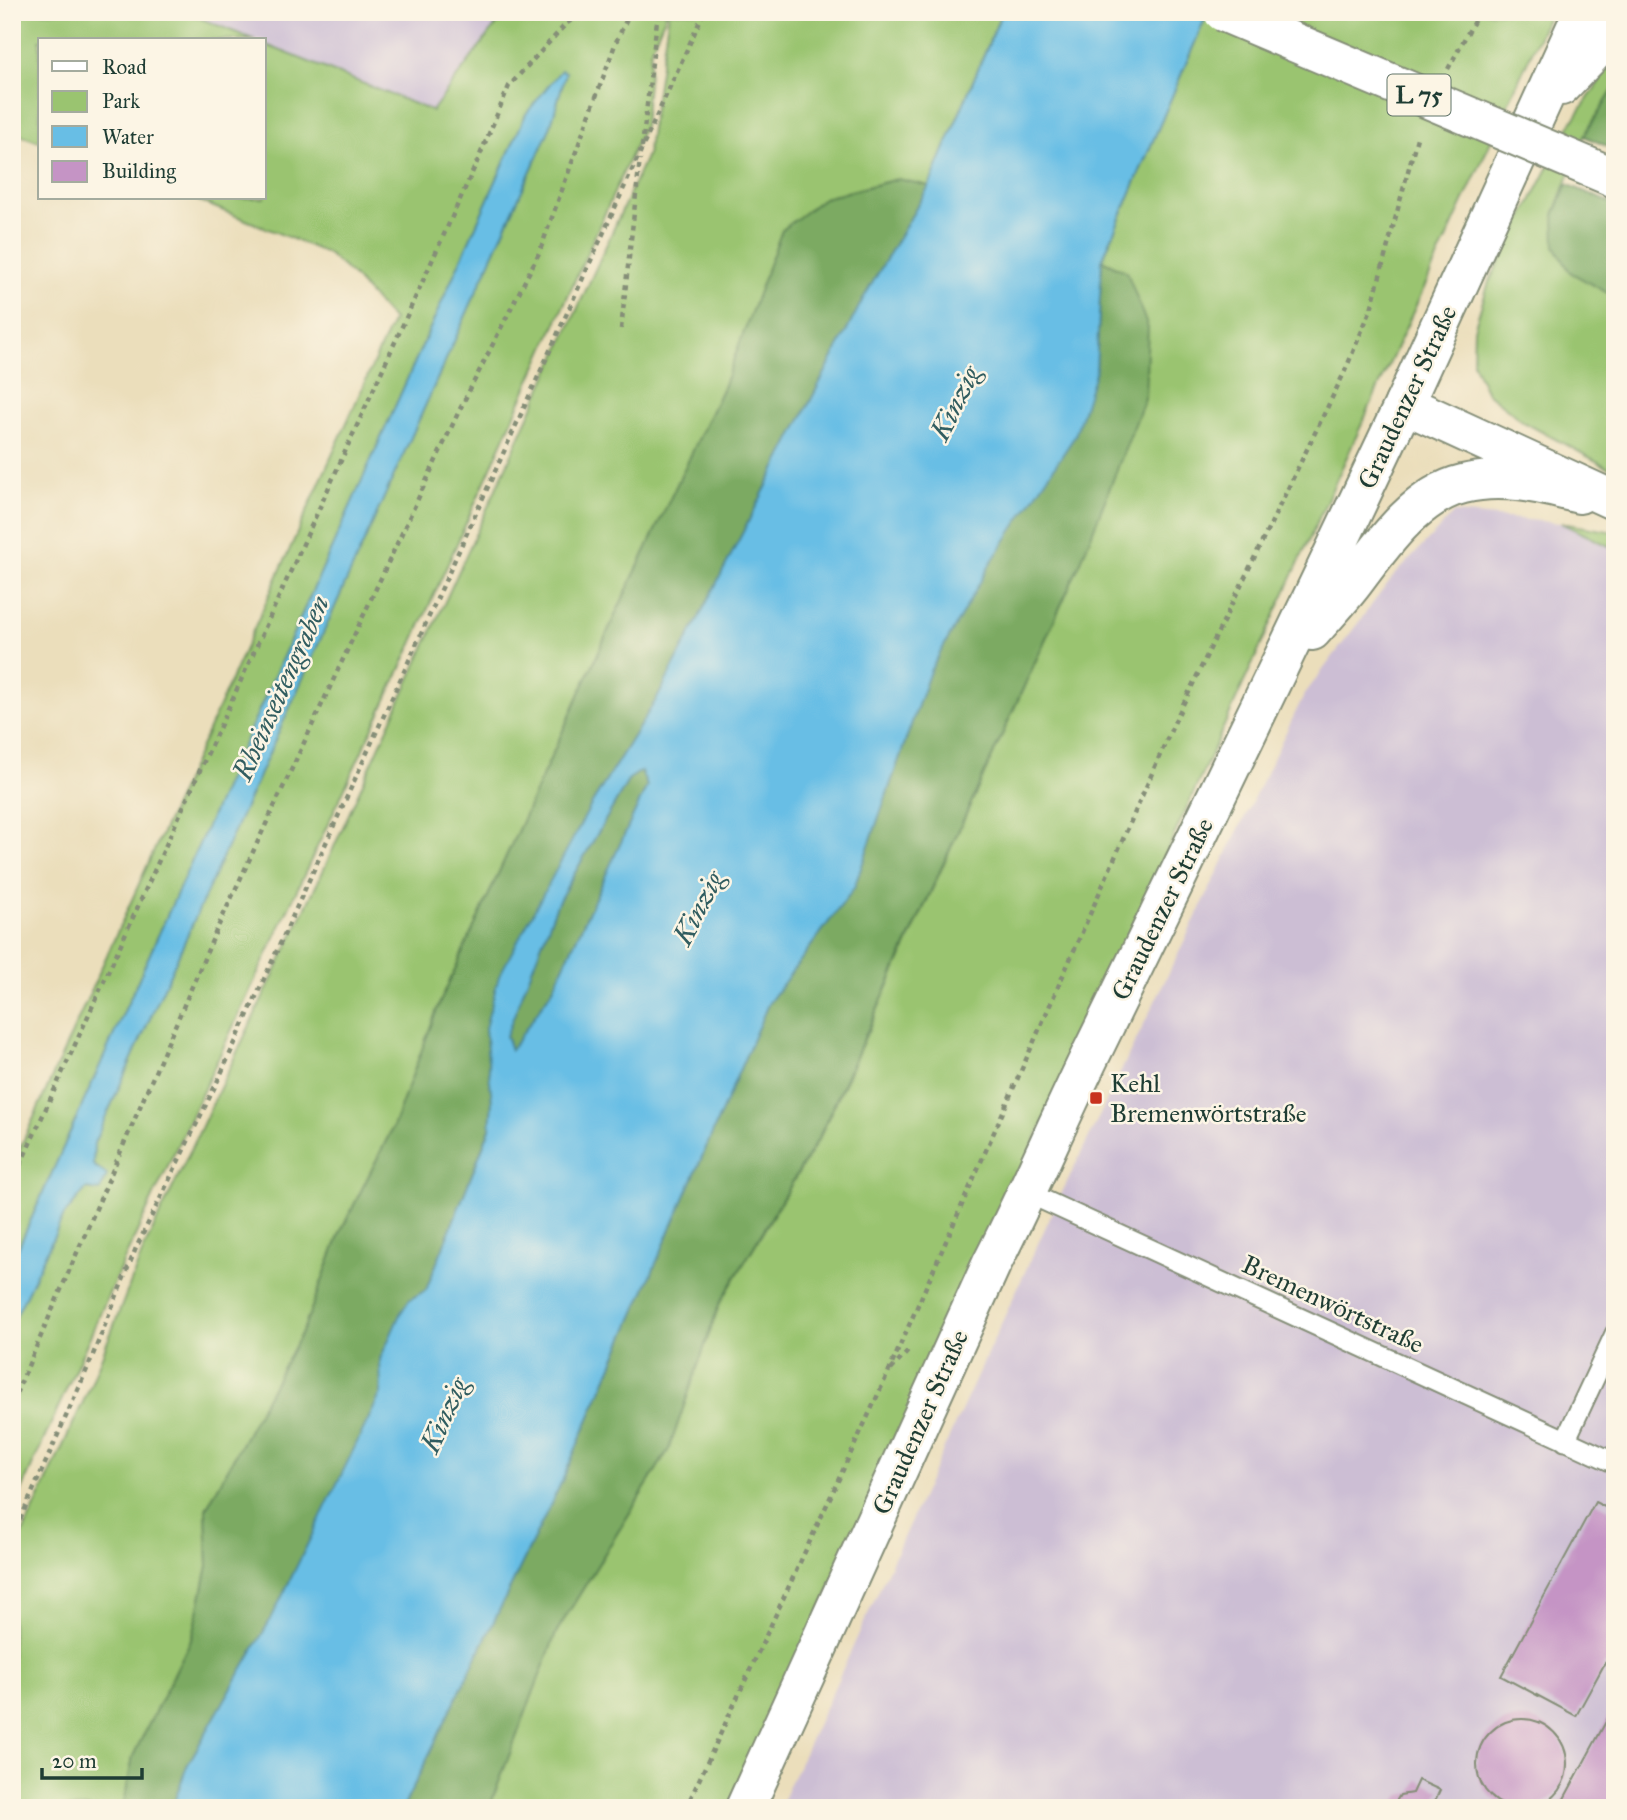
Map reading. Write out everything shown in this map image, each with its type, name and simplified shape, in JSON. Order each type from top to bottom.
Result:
[{"type":"street","name":"L 75","points":[[1223,12],[1615,178]]},
{"type":"street","name":"Graudenzer Straße","points":[[745,1808],[991,1265],[1028,1194],[1079,1079],[1280,667],[1404,404],[1583,12]]},
{"type":"street","points":[[1540,108],[1615,30]]},
{"type":"street","points":[[1404,404],[1615,502]]},
{"type":"street","points":[[1280,667],[1394,531],[1436,496],[1460,484],[1525,481],[1615,502]]},
{"type":"lane","name":"Bremenwörtstraße","points":[[1028,1194],[1615,1463]]},
{"type":"lane","points":[[1566,1441],[1615,1334]]},
{"type":"path","points":[[12,1183],[477,162],[509,86],[566,24],[582,12]]},
{"type":"path","points":[[12,1403],[216,931],[459,411],[539,253],[615,43],[630,12]]},
{"type":"path","points":[[621,329],[658,12]]},
{"type":"path","points":[[12,1538],[88,1367],[136,1248],[219,1079],[704,12]]},
{"type":"path","points":[[1444,76],[1479,12]]},
{"type":"path","points":[[686,1808],[894,1360],[1175,721],[1345,371],[1371,309],[1421,126]]},
{"type":"shaded area","points":[[184,12],[508,12],[432,111],[266,45],[266,38],[250,38]]},
{"type":"shaded area","points":[[1454,513],[1561,523],[1615,549],[1615,1808],[779,1808],[1052,1213],[1304,695],[1391,579]]},
{"type":"green space","points":[[12,12],[184,12],[250,38],[38,38],[38,141],[12,132]]},
{"type":"green space","points":[[508,12],[667,12],[651,49],[644,126],[407,655],[129,1249],[12,1511],[12,1324],[64,1215],[86,1189],[94,1190],[101,1170],[93,1165],[94,1143],[550,128],[566,72],[561,71],[526,114],[12,1262],[12,1166],[393,320],[352,275],[327,253],[197,200],[266,200],[266,45],[432,111]]},
{"type":"green space","points":[[669,12],[1002,12],[929,186],[897,179],[824,198],[782,231],[724,385],[618,609],[438,1007],[393,1127],[341,1231],[304,1328],[206,1509],[208,1566],[193,1636],[133,1756],[123,1808],[12,1808],[12,1557],[89,1389],[145,1246],[324,869],[647,155]]},
{"type":"green space","points":[[1208,12],[1550,12],[730,1808],[489,1808],[557,1631],[669,1449],[719,1305],[820,1137],[1081,561],[1145,398],[1127,272],[1102,260]]},
{"type":"green space","points":[[1615,58],[1615,87],[1584,136],[1554,215],[1570,272],[1615,297],[1615,471],[1525,423],[1487,393],[1473,363],[1474,329],[1489,282],[1571,124]]},
{"type":"green space","points":[[1615,87],[1615,150],[1584,136]]},
{"type":"green space","points":[[898,179],[929,186],[863,299],[659,695],[591,805],[485,1028],[492,1102],[490,1128],[426,1290],[409,1300],[380,1359],[382,1393],[273,1615],[187,1766],[172,1808],[123,1808],[133,1756],[193,1636],[208,1566],[206,1509],[304,1328],[341,1231],[393,1127],[438,1007],[618,609],[724,385],[782,230],[824,198]]},
{"type":"green space","points":[[1567,184],[1615,205],[1615,297],[1570,272],[1555,246],[1554,215]]},
{"type":"green space","points":[[1102,260],[1127,272],[1148,328],[1145,398],[1081,561],[819,1137],[719,1305],[669,1449],[557,1631],[489,1808],[403,1808],[562,1481],[768,1004],[854,888],[930,671],[1096,370]]},
{"type":"green space","points":[[1561,523],[1615,532],[1615,549]]},
{"type":"green space","points":[[641,771],[647,786],[553,989],[511,1051],[506,1036],[558,902],[629,779]]},
{"type":"water","name":"Kinzig","points":[[1002,12],[1208,12],[1102,260],[1096,370],[1075,436],[992,561],[930,671],[854,888],[768,1004],[562,1481],[403,1808],[172,1808],[187,1766],[273,1615],[381,1393],[380,1359],[409,1300],[426,1290],[490,1129],[492,1102],[485,1028],[499,976],[591,805],[659,695],[863,299],[929,186]],"holes":[[[641,771],[647,786],[553,989],[511,1050],[506,1036],[558,902],[629,779]]]},
{"type":"water","name":"Rheinseitengraben","points":[[561,70],[566,72],[550,128],[94,1143],[93,1165],[107,1175],[100,1191],[86,1189],[64,1215],[12,1324],[12,1262],[526,114]]},
{"type":"building","points":[[1595,1502],[1615,1512],[1615,1669],[1605,1663],[1576,1716],[1501,1676]]},
{"type":"building","points":[[1615,1705],[1615,1792],[1606,1808],[1559,1808]]},
{"type":"building","points":[[1522,1719],[1539,1723],[1554,1732],[1563,1747],[1567,1764],[1563,1781],[1554,1796],[1539,1805],[1522,1809],[1505,1805],[1490,1796],[1481,1781],[1477,1764],[1481,1747],[1490,1732],[1505,1723]]},
{"type":"building","points":[[1418,1780],[1440,1790],[1433,1805],[1426,1808],[1392,1808],[1400,1795],[1412,1793]]},
{"type":"building","points":[[1476,1802],[1498,1808],[1454,1808],[1464,1803]]},
{"type":"place","name":"Kehl Bremenwörtstraße","points":[[1096,1098]]}]
